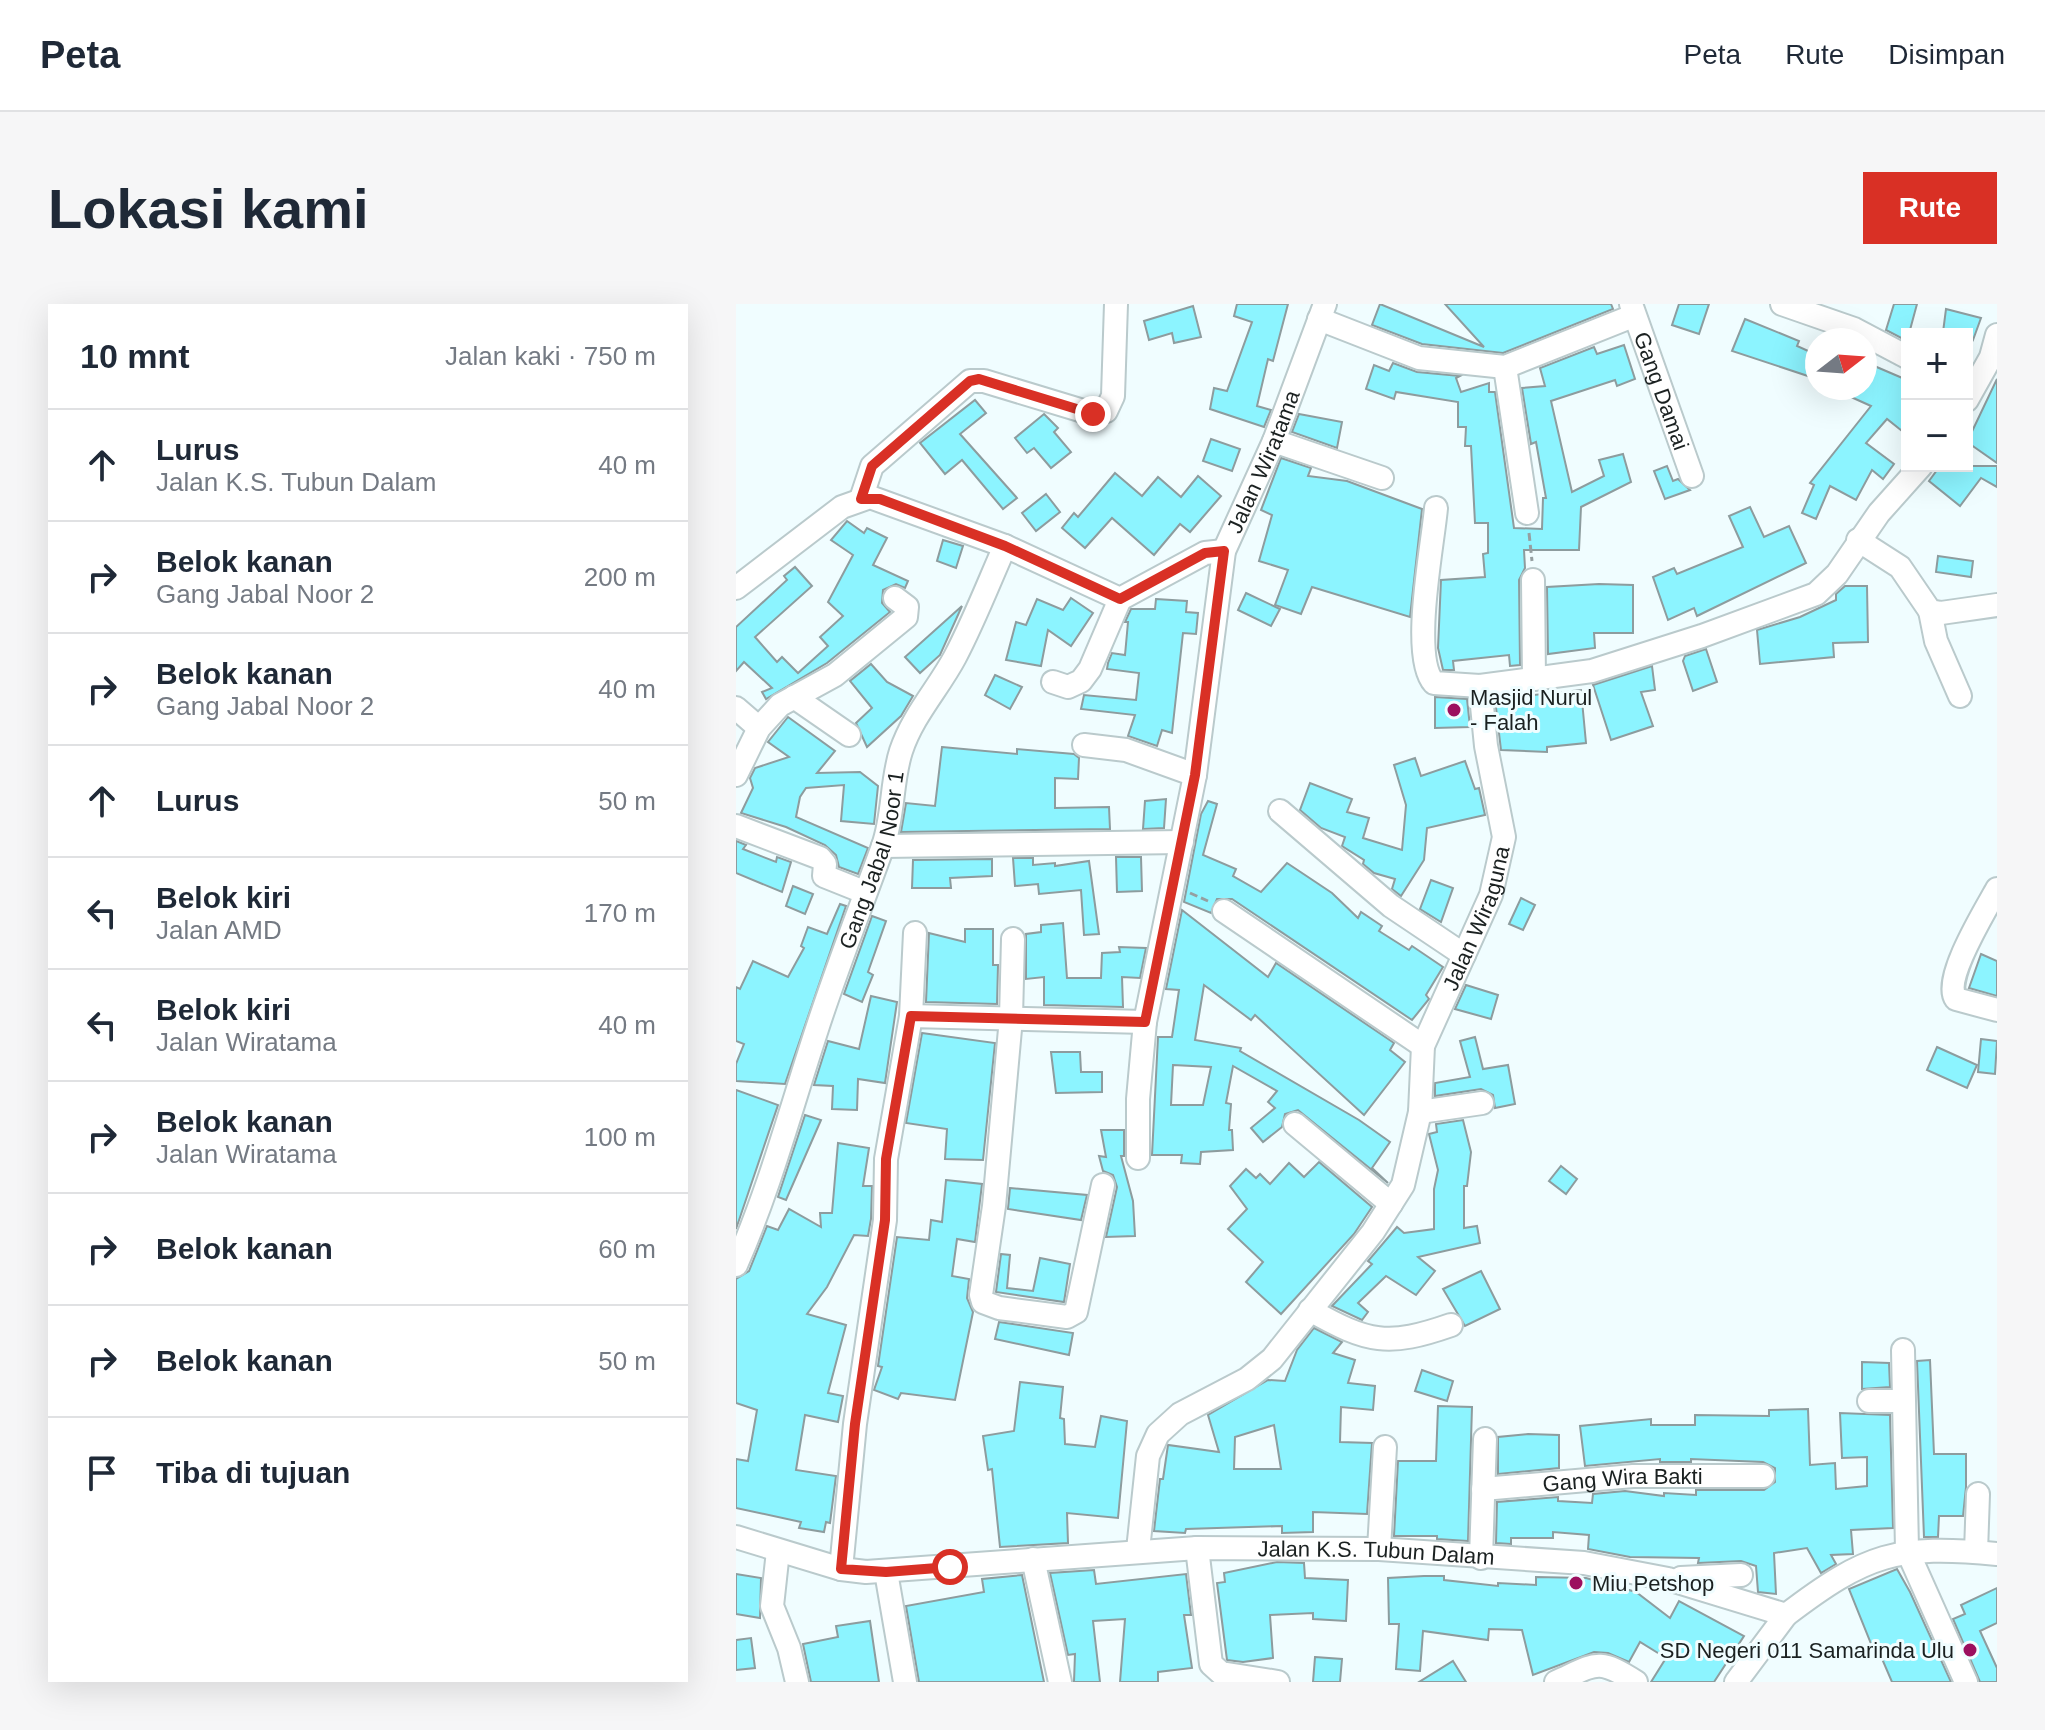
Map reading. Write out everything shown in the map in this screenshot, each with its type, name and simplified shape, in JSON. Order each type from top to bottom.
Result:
[{"type":"street","points":[[861,499],[872,466],[970,381],[979,379],[1093,414],[1106,411],[1113,396],[1116,304]]},
{"type":"street","points":[[1782,304],[1854,329],[1901,354]]},
{"type":"street","points":[[1322,311],[1419,358],[1505,367],[1632,310]]},
{"type":"street","name":"Gang Damai","points":[[1632,310],[1692,476]]},
{"type":"street","name":"Jalan Wiratama","points":[[1120,599],[1205,553],[1224,551],[1274,441],[1322,311]]},
{"type":"street","points":[[1973,386],[1991,357],[1997,335]]},
{"type":"street","points":[[1505,367],[1527,513]]},
{"type":"street","points":[[1274,441],[1382,478]]},
{"type":"street","points":[[1436,508],[1424,626],[1425,665],[1434,683],[1480,686],[1592,671],[1702,636],[1816,594],[1837,574],[1858,540],[1916,472]]},
{"type":"street","points":[[736,588],[826,518],[861,499],[880,499],[1005,546],[1120,599],[1084,678],[1068,687],[1053,682]]},
{"type":"street","points":[[1858,540],[1900,567],[1930,611],[1936,641],[1960,696]]},
{"type":"street","name":"Gang Jabal Noor 1","points":[[736,1265],[767,1189],[864,892],[883,846],[895,803],[899,761],[909,731],[955,657],[1005,546]]},
{"type":"street","points":[[1138,1158],[1137,1128],[1145,1022],[1195,775],[1224,551]]},
{"type":"street","points":[[1533,580],[1534,679]]},
{"type":"street","points":[[736,775],[759,728],[780,705],[835,675],[906,617],[907,607],[895,598]]},
{"type":"street","points":[[1930,611],[1941,613],[1997,605]]},
{"type":"street","name":"Jalan Wiraguna","points":[[1138,1550],[1148,1456],[1158,1434],[1180,1414],[1261,1369],[1310,1310],[1403,1185],[1420,1112],[1423,1046],[1491,895],[1504,837],[1486,746],[1480,686]]},
{"type":"street","points":[[794,697],[849,735]]},
{"type":"street","points":[[736,708],[759,728]]},
{"type":"street","points":[[1084,745],[1126,750],[1195,775]]},
{"type":"street","points":[[1280,811],[1391,906],[1464,955]]},
{"type":"street","points":[[736,826],[820,858],[825,864],[824,876],[864,892]]},
{"type":"street","points":[[883,846],[1182,842]]},
{"type":"street","points":[[1995,898],[1961,957],[1952,989],[1956,999],[1997,1010]]},
{"type":"street","points":[[1224,911],[1423,1046]]},
{"type":"street","points":[[841,1569],[855,1424],[885,1220],[886,1159],[911,1016],[915,933]]},
{"type":"street","points":[[1013,939],[1011,1018],[994,1206],[981,1295],[983,1302],[999,1308],[1067,1317],[1076,1312],[1103,1185]]},
{"type":"street","points":[[911,1016],[1145,1022]]},
{"type":"street","points":[[1420,1112],[1482,1103]]},
{"type":"street","points":[[1295,1124],[1391,1204]]},
{"type":"street","points":[[1310,1310],[1353,1332],[1386,1341],[1415,1337],[1451,1325]]},
{"type":"street","points":[[1903,1350],[1907,1550],[1966,1682]]},
{"type":"street","points":[[1869,1401],[1902,1401]]},
{"type":"street","points":[[1481,1558],[1485,1439]]},
{"type":"street","points":[[1379,1549],[1385,1447]]},
{"type":"street","name":"Gang Wira Bakti","points":[[1483,1489],[1633,1476],[1763,1476]]},
{"type":"street","points":[[1736,1682],[1786,1615],[1835,1580],[1883,1557],[1907,1550],[1987,1553],[1978,1494]]},
{"type":"street","name":"Jalan K.S. Tubun Dalam","points":[[736,1537],[841,1569],[886,1572],[1138,1550],[1197,1548],[1379,1549],[1584,1563],[1668,1579],[1786,1615]]},
{"type":"street","points":[[1197,1548],[1207,1645],[1214,1676],[1278,1682]]},
{"type":"street","points":[[778,1551],[772,1606],[789,1648],[797,1682]]},
{"type":"street","points":[[1033,1559],[1060,1682]]},
{"type":"street","points":[[886,1572],[905,1682]]},
{"type":"street","points":[[1668,1579],[1741,1575]]},
{"type":"street","points":[[1556,1682],[1601,1664],[1610,1665],[1636,1682]]},
{"type":"path","points":[[1527,513],[1533,580]]},
{"type":"path","points":[[1171,885],[1224,911]]},
{"type":"building","points":[[1237,304],[1288,304],[1273,361],[1268,359],[1257,406],[1271,410],[1264,427],[1210,409],[1214,388],[1227,391],[1252,322],[1234,316]]},
{"type":"building","points":[[1380,304],[1484,347],[1445,304],[1611,304],[1613,309],[1503,353],[1422,344],[1372,325]]},
{"type":"building","points":[[1679,304],[1709,304],[1699,334],[1672,325]]},
{"type":"building","points":[[1894,304],[1917,304],[1911,328],[1901,328],[1901,338],[1886,330]]},
{"type":"building","points":[[1193,306],[1201,337],[1174,343],[1172,333],[1149,340],[1144,321]]},
{"type":"building","points":[[1946,309],[1981,318],[1973,340],[1973,328],[1944,328]]},
{"type":"building","points":[[1745,319],[1799,341],[1797,346],[1805,350],[1805,375],[1732,351]]},
{"type":"building","points":[[1624,345],[1635,379],[1617,386],[1615,380],[1551,401],[1572,492],[1604,476],[1599,460],[1623,454],[1631,482],[1581,507],[1579,550],[1524,550],[1525,568],[1519,580],[1520,665],[1510,666],[1509,655],[1453,661],[1454,670],[1443,670],[1438,648],[1441,580],[1485,577],[1483,554],[1488,553],[1488,523],[1475,523],[1471,446],[1465,446],[1466,427],[1458,427],[1458,402],[1396,392],[1394,399],[1366,389],[1374,365],[1389,371],[1393,363],[1417,372],[1460,376],[1456,378],[1461,392],[1489,383],[1489,392],[1495,392],[1514,528],[1542,529],[1543,498],[1546,498],[1536,442],[1531,444],[1522,388],[1545,386],[1540,368],[1594,347],[1597,354]]},
{"type":"building","points":[[1877,367],[1901,377],[1901,430],[1887,419],[1866,443],[1894,464],[1883,479],[1872,470],[1856,500],[1830,486],[1816,519],[1802,513],[1814,485],[1810,483],[1871,406],[1858,400],[1877,400]]},
{"type":"building","points":[[1997,379],[1997,463],[1973,446],[1973,429]]},
{"type":"building","points":[[975,400],[986,413],[960,434],[1017,498],[1003,509],[962,460],[945,474],[920,443]]},
{"type":"building","points":[[1044,414],[1058,428],[1054,432],[1071,452],[1051,468],[1034,448],[1027,453],[1015,438]]},
{"type":"building","points":[[1299,414],[1342,422],[1337,448],[1292,432]]},
{"type":"building","points":[[1211,439],[1240,449],[1232,471],[1203,461]]},
{"type":"building","points":[[1281,458],[1311,468],[1308,476],[1347,481],[1422,509],[1410,617],[1312,587],[1301,614],[1275,605],[1288,570],[1259,561],[1272,515],[1261,510]]},
{"type":"building","points":[[1667,466],[1673,481],[1678,479],[1690,490],[1665,499],[1654,471]]},
{"type":"building","points":[[1973,466],[1997,466],[1997,487],[1981,478],[1960,506],[1929,481],[1936,472],[1973,472]]},
{"type":"building","points":[[1115,473],[1142,496],[1158,477],[1181,497],[1198,476],[1221,496],[1190,532],[1180,524],[1154,555],[1112,518],[1085,548],[1062,528],[1074,513],[1078,517]]},
{"type":"building","points":[[1046,494],[1060,512],[1036,531],[1022,513]]},
{"type":"building","points":[[1750,507],[1764,537],[1789,526],[1806,563],[1697,616],[1694,608],[1668,620],[1653,577],[1674,568],[1677,574],[1743,547],[1729,516]]},
{"type":"building","points":[[847,521],[864,533],[867,528],[887,538],[873,565],[908,581],[905,588],[896,584],[883,590],[882,603],[890,612],[827,663],[766,699],[762,692],[772,688],[744,662],[736,671],[736,627],[787,580],[784,576],[795,567],[812,586],[755,637],[777,662],[782,657],[798,673],[828,646],[820,637],[843,616],[828,602],[853,555],[831,540]]},
{"type":"building","points":[[943,540],[963,546],[956,568],[937,561]]},
{"type":"building","points":[[1938,556],[1973,561],[1971,577],[1936,572]]},
{"type":"building","points":[[1633,585],[1633,633],[1594,633],[1595,648],[1548,654],[1547,587]]},
{"type":"building","points":[[1845,586],[1867,586],[1868,642],[1833,643],[1834,657],[1760,664],[1757,630],[1800,617],[1836,600],[1836,594]]},
{"type":"building","points":[[1246,593],[1280,609],[1271,626],[1238,610]]},
{"type":"building","points":[[1071,598],[1093,613],[1071,646],[1048,630],[1041,666],[1006,660],[1016,622],[1026,625],[1037,599],[1063,610]]},
{"type":"building","points":[[1156,599],[1187,601],[1186,612],[1198,613],[1196,634],[1183,633],[1172,733],[1162,730],[1157,746],[1128,736],[1135,715],[1081,709],[1084,695],[1136,700],[1139,673],[1107,669],[1108,663],[1112,653],[1125,655],[1128,622],[1125,622],[1131,609],[1155,609]]},
{"type":"building","points":[[962,606],[940,655],[920,673],[905,657]]},
{"type":"building","points":[[1706,649],[1717,682],[1693,691],[1683,661],[1685,656]]},
{"type":"building","points":[[871,664],[887,682],[913,696],[901,716],[867,747],[856,723],[872,708],[850,681]]},
{"type":"building","points":[[1652,666],[1655,690],[1641,692],[1653,726],[1611,740],[1593,685]]},
{"type":"building","points":[[995,675],[1022,687],[1010,709],[985,695]]},
{"type":"building","points":[[1581,690],[1586,743],[1547,747],[1547,752],[1501,750],[1495,699]]},
{"type":"building","name":"Masjid Nurul - Falah","points":[[1435,697],[1467,699],[1470,727],[1435,728]]},
{"type":"building","points":[[788,717],[835,751],[817,773],[860,772],[878,786],[874,824],[841,821],[844,785],[806,788],[800,797],[796,817],[868,848],[858,874],[839,867],[836,855],[825,845],[786,827],[741,813],[753,788],[750,778],[755,768],[789,757],[768,742]]},
{"type":"building","points":[[942,747],[1017,754],[1017,749],[1074,754],[1079,758],[1078,779],[1055,778],[1055,808],[1109,807],[1110,829],[901,832],[906,803],[935,806]]},
{"type":"building","points":[[1415,758],[1421,776],[1465,761],[1475,789],[1479,788],[1485,815],[1427,828],[1424,860],[1401,896],[1392,889],[1395,879],[1374,873],[1363,864],[1364,860],[1342,846],[1345,837],[1321,828],[1300,810],[1310,783],[1352,799],[1347,812],[1369,818],[1363,838],[1402,850],[1406,805],[1394,765]]},
{"type":"building","points":[[1166,799],[1164,828],[1143,829],[1145,801]]},
{"type":"building","points":[[1208,801],[1217,804],[1203,855],[1236,869],[1233,876],[1261,892],[1287,863],[1332,893],[1358,918],[1361,912],[1382,926],[1379,931],[1409,950],[1412,946],[1443,967],[1426,995],[1429,999],[1412,1020],[1232,899],[1217,899],[1211,913],[1184,902],[1201,814]]},
{"type":"building","points":[[736,841],[746,845],[743,849],[776,862],[777,857],[791,862],[782,892],[736,873]]},
{"type":"building","points":[[1116,857],[1141,857],[1142,891],[1117,892]]},
{"type":"building","points":[[1013,858],[1033,858],[1033,865],[1055,863],[1055,866],[1089,861],[1099,934],[1084,935],[1081,890],[1039,894],[1038,884],[1015,886]]},
{"type":"building","points":[[992,859],[992,876],[950,878],[951,888],[912,888],[913,860]]},
{"type":"building","points":[[1431,880],[1453,888],[1441,922],[1420,909]]},
{"type":"building","points":[[793,886],[813,894],[805,914],[786,906]]},
{"type":"building","points":[[1521,898],[1535,905],[1523,930],[1509,924]]},
{"type":"building","points":[[840,904],[846,906],[785,1084],[736,1081],[736,1064],[744,1044],[736,1041],[736,987],[740,989],[753,961],[788,977],[804,948],[801,946],[808,927],[827,934]]},
{"type":"building","points":[[1182,910],[1268,977],[1276,963],[1394,1043],[1390,1050],[1405,1062],[1364,1115],[1255,1015],[1251,1020],[1204,985],[1195,1040],[1241,1048],[1240,1051],[1359,1120],[1390,1142],[1372,1168],[1388,1183],[1298,1110],[1285,1114],[1282,1127],[1263,1142],[1251,1128],[1275,1108],[1268,1102],[1277,1091],[1233,1066],[1226,1103],[1231,1104],[1229,1130],[1232,1130],[1233,1150],[1201,1152],[1200,1164],[1181,1163],[1182,1155],[1152,1155],[1158,1037],[1172,1037],[1179,990],[1166,989]],"holes":[[[1173,1065],[1211,1067],[1203,1105],[1171,1105]]]},
{"type":"building","points":[[872,916],[886,921],[868,972],[873,975],[862,1002],[844,994]]},
{"type":"building","points":[[1063,923],[1067,978],[1101,978],[1102,953],[1120,952],[1119,947],[1146,948],[1140,978],[1122,977],[1123,1007],[1044,1005],[1044,977],[1026,979],[1026,934],[1041,932],[1041,925]]},
{"type":"building","points":[[965,929],[993,929],[993,965],[998,965],[997,1004],[926,1002],[929,933],[965,942]]},
{"type":"building","points":[[1981,954],[1997,961],[1997,996],[1969,988]]},
{"type":"building","points":[[1466,985],[1498,995],[1491,1019],[1455,1009]]},
{"type":"building","points":[[871,996],[897,1002],[885,1083],[858,1079],[857,1110],[832,1109],[833,1086],[814,1085],[828,1041],[859,1049]]},
{"type":"building","points":[[922,1033],[995,1043],[983,1160],[945,1159],[947,1129],[906,1123]]},
{"type":"building","points":[[1475,1037],[1483,1069],[1508,1065],[1515,1104],[1495,1108],[1493,1095],[1481,1089],[1435,1096],[1435,1083],[1470,1077],[1460,1041]]},
{"type":"building","points":[[1981,1039],[1997,1041],[1995,1074],[1978,1072]]},
{"type":"building","points":[[1937,1047],[1977,1065],[1967,1088],[1927,1070]]},
{"type":"building","points":[[1051,1052],[1080,1052],[1081,1072],[1102,1072],[1102,1092],[1056,1093]]},
{"type":"building","points":[[736,1090],[778,1105],[736,1229]]},
{"type":"building","points":[[805,1115],[821,1120],[786,1200],[778,1197]]},
{"type":"building","points":[[1463,1120],[1471,1152],[1467,1186],[1464,1186],[1464,1228],[1477,1226],[1480,1243],[1418,1257],[1435,1271],[1416,1295],[1386,1276],[1358,1303],[1368,1312],[1362,1320],[1332,1306],[1372,1264],[1368,1261],[1397,1227],[1404,1233],[1434,1229],[1434,1189],[1438,1170],[1429,1134],[1437,1132],[1436,1124]]},
{"type":"building","points":[[1101,1130],[1124,1130],[1124,1156],[1121,1156],[1133,1201],[1135,1236],[1106,1237],[1117,1187],[1113,1175],[1103,1171],[1099,1156],[1106,1157]]},
{"type":"building","points":[[838,1143],[869,1148],[863,1186],[872,1186],[871,1219],[868,1236],[854,1235],[827,1287],[807,1314],[846,1325],[828,1393],[843,1396],[838,1422],[805,1415],[796,1470],[836,1476],[830,1523],[826,1522],[824,1532],[799,1528],[801,1522],[736,1508],[736,1459],[748,1461],[757,1410],[736,1403],[736,1279],[749,1271],[767,1226],[778,1230],[789,1209],[821,1227],[820,1213],[832,1213]]},
{"type":"building","points":[[1319,1162],[1372,1207],[1354,1234],[1281,1314],[1246,1282],[1263,1262],[1228,1229],[1247,1209],[1230,1186],[1246,1169],[1256,1178],[1260,1174],[1270,1184],[1289,1163],[1304,1177]]},
{"type":"building","points":[[1561,1166],[1577,1179],[1566,1194],[1549,1181]]},
{"type":"building","points":[[946,1180],[982,1184],[975,1242],[957,1239],[952,1276],[969,1279],[967,1298],[973,1312],[955,1400],[901,1393],[898,1399],[874,1390],[882,1367],[878,1366],[897,1237],[929,1240],[931,1220],[942,1222]]},
{"type":"building","points":[[1010,1188],[1087,1195],[1081,1220],[1008,1209]]},
{"type":"building","points":[[1001,1254],[1010,1255],[1007,1288],[1033,1291],[1040,1258],[1070,1264],[1064,1302],[996,1292]]},
{"type":"building","points":[[1481,1271],[1500,1309],[1465,1326],[1443,1289]]},
{"type":"building","points":[[999,1322],[1073,1333],[1069,1355],[995,1339]]},
{"type":"building","points":[[1314,1328],[1342,1342],[1333,1353],[1355,1360],[1348,1383],[1375,1386],[1373,1410],[1341,1407],[1340,1442],[1372,1443],[1367,1514],[1313,1512],[1313,1532],[1282,1533],[1282,1526],[1186,1529],[1185,1533],[1154,1531],[1160,1479],[1163,1479],[1168,1445],[1219,1452],[1208,1415],[1268,1380],[1285,1381],[1297,1350]],"holes":[[[1274,1425],[1281,1469],[1234,1469],[1235,1437]]]},
{"type":"building","points":[[1930,1360],[1934,1454],[1966,1454],[1963,1516],[1939,1516],[1938,1537],[1924,1537],[1917,1361]]},
{"type":"building","points":[[1862,1362],[1889,1363],[1890,1387],[1862,1389]]},
{"type":"building","points":[[1422,1370],[1453,1381],[1447,1401],[1415,1391]]},
{"type":"building","points":[[1020,1382],[1063,1387],[1060,1418],[1064,1419],[1065,1444],[1095,1447],[1101,1416],[1127,1421],[1118,1518],[1067,1513],[1068,1543],[1000,1547],[992,1469],[988,1470],[983,1436],[1014,1431]]},
{"type":"building","points":[[1438,1406],[1472,1407],[1468,1541],[1437,1539],[1437,1536],[1394,1536],[1398,1461],[1436,1461]]},
{"type":"building","points":[[1808,1409],[1810,1465],[1835,1463],[1836,1489],[1867,1486],[1867,1457],[1842,1458],[1840,1413],[1890,1415],[1893,1528],[1851,1530],[1853,1554],[1831,1555],[1836,1564],[1821,1573],[1807,1548],[1774,1553],[1776,1594],[1758,1592],[1756,1566],[1741,1561],[1698,1563],[1699,1558],[1630,1557],[1588,1549],[1589,1535],[1553,1532],[1553,1538],[1511,1538],[1511,1544],[1496,1543],[1497,1502],[1558,1497],[1558,1501],[1592,1503],[1593,1494],[1625,1491],[1664,1496],[1664,1493],[1696,1495],[1696,1490],[1764,1490],[1775,1482],[1775,1468],[1763,1462],[1691,1459],[1691,1462],[1660,1462],[1660,1459],[1585,1466],[1580,1426],[1651,1419],[1651,1425],[1695,1425],[1695,1415],[1769,1416],[1769,1410]]},
{"type":"building","points":[[1559,1435],[1559,1468],[1498,1474],[1498,1437]]},
{"type":"building","points":[[1277,1562],[1304,1563],[1305,1578],[1348,1580],[1346,1621],[1313,1619],[1313,1613],[1270,1615],[1273,1658],[1243,1662],[1227,1660],[1217,1583],[1225,1582],[1224,1573]]},
{"type":"building","points":[[1897,1569],[1951,1682],[1892,1682],[1880,1654],[1876,1656],[1849,1589]]},
{"type":"building","points":[[1094,1570],[1096,1584],[1186,1574],[1191,1615],[1184,1615],[1192,1668],[1158,1672],[1158,1682],[1120,1682],[1125,1619],[1093,1621],[1100,1682],[1074,1682],[1075,1654],[1068,1655],[1050,1573]]},
{"type":"building","points":[[736,1574],[761,1578],[760,1618],[736,1614]]},
{"type":"building","points":[[1022,1575],[1044,1682],[919,1682],[906,1606],[984,1592],[982,1579]]},
{"type":"building","points":[[1444,1576],[1444,1580],[1498,1586],[1498,1583],[1536,1585],[1536,1577],[1586,1578],[1636,1592],[1670,1618],[1679,1601],[1744,1636],[1714,1682],[1651,1682],[1666,1658],[1640,1642],[1629,1662],[1608,1653],[1594,1652],[1533,1675],[1522,1630],[1489,1629],[1488,1640],[1423,1631],[1420,1671],[1396,1669],[1399,1624],[1389,1624],[1388,1578]]},
{"type":"building","name":"SD Negeri 011 Samarinda Ulu","points":[[1997,1588],[1997,1623],[1980,1631],[1997,1668],[1997,1682],[1980,1682],[1953,1619],[1965,1614],[1961,1605]]},
{"type":"building","points":[[870,1621],[879,1682],[811,1682],[803,1644],[838,1637],[836,1626]]},
{"type":"building","points":[[751,1638],[755,1668],[736,1670],[736,1640]]},
{"type":"building","points":[[1315,1657],[1342,1659],[1340,1682],[1313,1682]]},
{"type":"building","points":[[1453,1661],[1466,1682],[1419,1682]]},
{"type":"place","name":"Masjid Nurul - Falah","points":[[1454,710]]},
{"type":"place","name":"Miu Petshop","points":[[1576,1583]]},
{"type":"place","name":"SD Negeri 011 Samarinda Ulu","points":[[1970,1650]]},
{"type":"route","points":[[950,1567],[886,1572],[841,1569],[855,1424],[885,1220],[886,1159],[911,1016],[1145,1022],[1195,775],[1224,551],[1205,553],[1120,599],[1005,546],[880,499],[861,499],[863,485],[872,466],[970,381],[979,379],[1093,414]]}]
